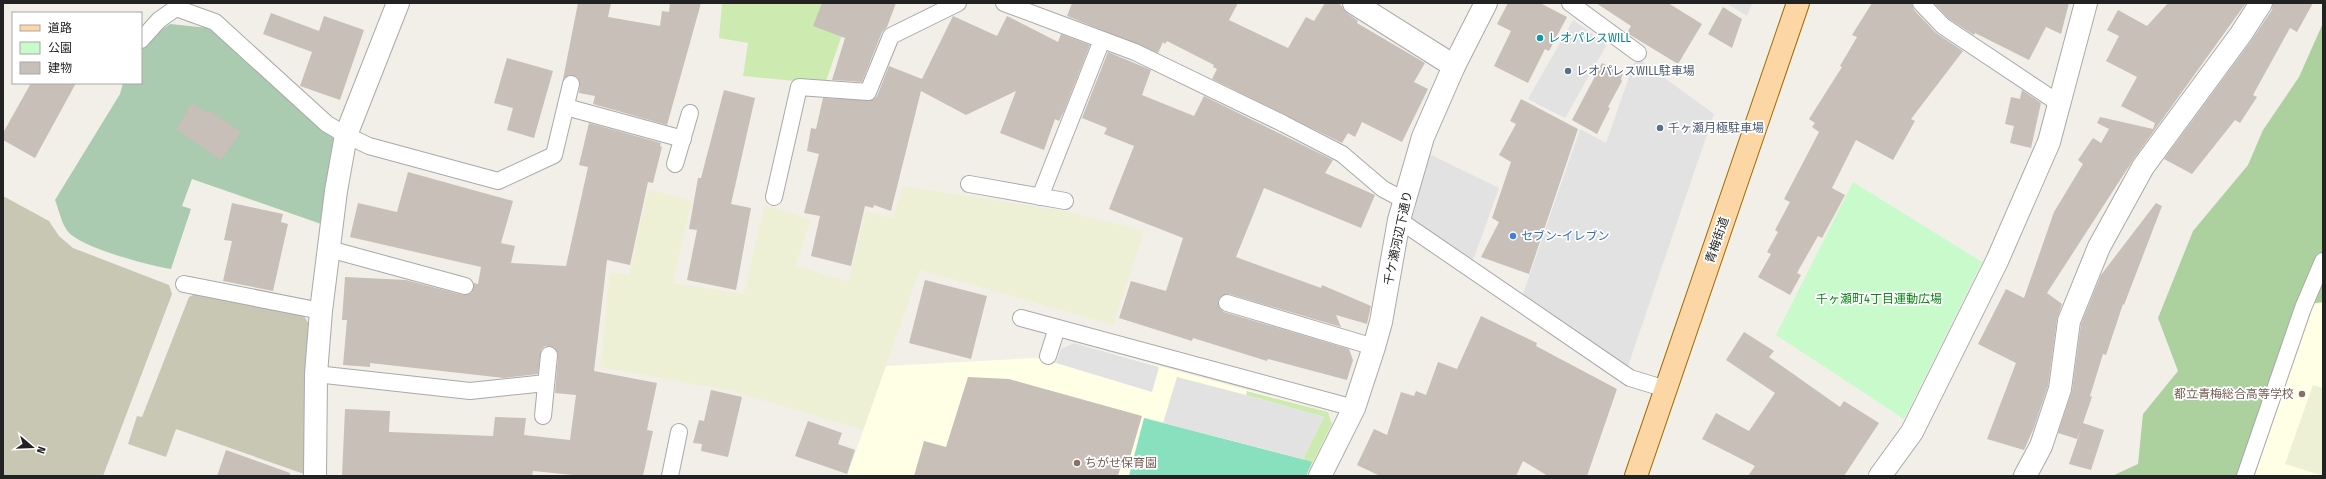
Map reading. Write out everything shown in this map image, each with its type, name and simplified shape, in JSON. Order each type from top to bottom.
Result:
[{"type":"main road","name":"青梅街道","points":[[1636,476],[1798,3]]},
{"type":"street","points":[[315,476],[316,374],[321,311],[346,135],[398,3]]},
{"type":"street","points":[[1354,3],[1454,66]]},
{"type":"street","name":"千ケ瀬河辺下通り","points":[[1320,476],[1354,408],[1374,347],[1381,322],[1402,210],[1423,137],[1454,66],[1486,3]]},
{"type":"street","points":[[1880,476],[1912,432],[1997,261],[2049,142],[2086,3]]},
{"type":"street","points":[[2025,476],[2041,446],[2060,389],[2070,321],[2099,247],[2143,167],[2241,34],[2261,3]]},
{"type":"lane","points":[[774,197],[799,87],[868,92],[891,36],[958,3]]},
{"type":"lane","points":[[1004,3],[1135,52],[1284,124],[1342,154],[1383,189],[1402,210],[1630,378],[1666,390]]},
{"type":"lane","points":[[1570,3],[1638,53]]},
{"type":"lane","points":[[1921,3],[1943,26],[2060,104]]},
{"type":"lane","points":[[142,39],[175,5],[215,22],[327,124],[346,135],[369,146],[498,181],[554,155],[571,84]]},
{"type":"lane","points":[[1040,197],[1102,40]]},
{"type":"lane","points":[[566,107],[682,139]]},
{"type":"lane","points":[[675,164],[690,114]]},
{"type":"lane","points":[[969,184],[1065,201]]},
{"type":"lane","points":[[329,249],[465,286]]},
{"type":"lane","points":[[2246,476],[2303,308],[2323,261]]},
{"type":"lane","points":[[184,284],[321,311]]},
{"type":"lane","points":[[1227,303],[1374,347]]},
{"type":"lane","points":[[1021,318],[1354,408]]},
{"type":"lane","points":[[1048,356],[1057,328]]},
{"type":"lane","points":[[543,416],[549,355]]},
{"type":"lane","points":[[316,374],[470,391],[546,383]]},
{"type":"lane","points":[[670,476],[678,432]]},
{"type":"shaded area","points":[[1726,3],[1752,3],[1747,16]]},
{"type":"shaded area","name":"レオパレスWILL駐車場","points":[[1573,20],[1607,44],[1565,118],[1528,99]]},
{"type":"shaded area","points":[[170,24],[209,28],[222,37],[335,140],[324,225],[192,179],[182,206],[191,209],[171,269],[132,260],[98,249],[73,236],[66,229],[55,200],[120,94],[123,84],[142,84],[142,45],[144,42]]},
{"type":"shaded area","points":[[1636,57],[1714,114],[1627,369],[1522,297],[1580,129],[1606,143]]},
{"type":"shaded area","points":[[1429,154],[1499,188],[1472,263],[1412,221]]},
{"type":"shaded area","points":[[903,186],[1065,211],[1144,231],[1113,325],[920,270],[863,430],[732,391],[600,367],[610,272],[629,275],[648,189],[692,201],[673,283],[744,294],[764,205],[811,219],[796,266],[848,281],[866,211],[893,218]]},
{"type":"shaded area","points":[[3,196],[49,221],[59,236],[73,248],[169,285],[172,294],[103,476],[3,476]]},
{"type":"shaded area","name":"都立青梅総合高等学校","points":[[2323,280],[2323,476],[2253,476],[2309,312]]},
{"type":"shaded area","points":[[195,294],[304,316],[310,326],[307,475],[176,429],[166,457],[128,444],[137,416],[142,417],[189,297]]},
{"type":"shaded area","points":[[1074,343],[1328,412],[1332,424],[1312,462],[1145,418],[1129,476],[847,476],[886,366],[1036,358],[1056,363],[1061,349]]},
{"type":"shaded area","points":[[1074,343],[1159,367],[1152,392],[1056,363],[1061,349]]},
{"type":"shaded area","points":[[1177,377],[1324,417],[1303,459],[1163,423]]},
{"type":"shaded area","points":[[2313,385],[2323,388],[2323,476],[2285,464]]},
{"type":"green space","points":[[722,3],[853,3],[825,84],[743,76],[748,43],[719,38]]},
{"type":"green space","points":[[2323,23],[2323,302],[2297,306],[2242,476],[2112,476],[2138,464],[2143,414],[2178,371],[2158,318],[2193,231],[2248,165],[2263,130],[2299,77]]},
{"type":"green space","name":"千ヶ瀬町4丁目運動広場","points":[[1853,182],[1982,262],[1904,419],[1776,335]]},
{"type":"green space","points":[[1247,391],[1328,412],[1332,424],[1306,476],[1306,460],[1303,459],[1324,417],[1246,395]]},
{"type":"green space","points":[[1144,418],[1312,462],[1306,476],[1129,476]]},
{"type":"building","points":[[578,3],[611,3],[608,17],[660,26],[662,11],[669,12],[670,3],[701,3],[667,125],[593,104],[595,96],[579,93],[580,82],[577,77],[569,75],[563,79]]},
{"type":"building","points":[[822,3],[896,3],[887,27],[882,32],[862,82],[832,80],[845,38],[813,26]]},
{"type":"building","points":[[1072,3],[1238,3],[1229,20],[1288,48],[1306,17],[1314,21],[1325,3],[1339,3],[1347,13],[1358,21],[1357,23],[1425,63],[1414,82],[1428,89],[1402,142],[1362,122],[1355,137],[1348,133],[1342,143],[1212,79],[1217,69],[1213,67],[1214,65],[1167,41],[1165,44],[1163,42],[1158,53],[1067,16]]},
{"type":"building","points":[[1508,3],[1540,3],[1567,17],[1549,51],[1545,49],[1528,83],[1494,66],[1511,31],[1497,24]]},
{"type":"building","points":[[1596,3],[1668,3],[1702,24],[1678,64],[1627,33],[1631,26]]},
{"type":"building","points":[[1872,3],[1912,3],[1914,10],[1936,33],[1963,51],[1911,119],[1915,121],[1893,160],[1856,140],[1832,188],[1845,195],[1822,238],[1818,236],[1797,273],[1801,275],[1790,295],[1758,277],[1771,254],[1767,252],[1778,232],[1775,230],[1790,202],[1784,199],[1819,132],[1812,127],[1815,123],[1809,119],[1842,67],[1840,66],[1857,37],[1852,35]]},
{"type":"building","points":[[1934,3],[2069,3],[2061,34],[2046,27],[2029,60],[1975,33],[1974,35],[1949,19]]},
{"type":"building","points":[[2168,3],[2246,3],[2133,160],[2047,293],[2062,304],[2057,319],[2048,386],[2033,430],[2024,450],[1987,439],[2016,363],[1978,344],[2006,289],[2024,298],[2054,212],[2083,164],[2078,160],[2093,138],[2101,143],[2109,129],[2097,123],[2100,117],[2153,129],[2155,123],[2121,106],[2137,77],[2106,61],[2119,36],[2107,30],[2118,10],[2147,26]]},
{"type":"building","points":[[2273,3],[2313,3],[2297,32],[2290,28],[2253,95],[2257,97],[2240,123],[2235,120],[2192,174],[2164,159],[2251,41],[2272,10]]},
{"type":"building","points":[[1723,7],[1742,19],[1732,48],[1708,34]]},
{"type":"building","points":[[271,13],[319,31],[324,16],[364,30],[340,100],[300,86],[312,52],[263,34]]},
{"type":"building","points":[[953,16],[997,36],[1007,16],[1058,42],[1061,34],[1090,45],[1064,111],[1059,121],[1055,119],[1044,150],[1000,133],[1016,91],[966,115],[921,91],[891,211],[874,205],[873,208],[865,206],[851,266],[811,256],[820,216],[804,213],[819,154],[807,151],[811,128],[816,129],[823,98],[873,100],[877,96],[889,66],[922,79]]},
{"type":"building","points":[[1108,52],[1151,70],[1142,95],[1194,116],[1204,96],[1333,160],[1325,173],[1375,195],[1361,228],[1264,188],[1236,257],[1321,288],[1322,285],[1371,306],[1367,324],[1336,315],[1341,327],[1229,294],[1221,296],[1218,301],[1220,309],[1224,312],[1349,349],[1353,360],[1347,380],[1268,359],[1267,361],[1193,338],[1192,341],[1119,318],[1131,281],[1166,291],[1183,238],[1109,209],[1134,146],[1104,134],[1107,128],[1082,118]]},
{"type":"building","points":[[507,58],[553,71],[534,138],[507,130],[513,108],[494,103]]},
{"type":"building","points":[[1602,63],[1623,74],[1621,79],[1622,81],[1608,107],[1610,108],[1597,134],[1572,120]]},
{"type":"building","points":[[30,84],[75,84],[35,158],[3,140],[3,133]]},
{"type":"building","points":[[724,90],[755,98],[731,204],[751,208],[736,290],[687,280],[697,230],[689,229],[698,178],[701,178]]},
{"type":"building","points":[[2022,90],[2041,103],[2031,148],[2010,143],[2014,126],[2005,124],[2011,97],[2020,99]]},
{"type":"building","points":[[1521,99],[1578,129],[1529,274],[1481,257],[1499,222],[1492,218],[1511,162],[1499,155],[1516,124],[1510,121]]},
{"type":"building","points":[[192,103],[207,113],[209,110],[241,132],[221,160],[176,129]]},
{"type":"building","points":[[589,123],[661,143],[660,146],[662,147],[653,183],[648,182],[630,265],[607,260],[594,371],[657,383],[647,430],[653,431],[643,476],[583,476],[533,471],[532,476],[342,476],[345,409],[390,411],[389,432],[493,436],[495,417],[526,418],[524,435],[570,440],[576,395],[555,393],[558,356],[554,347],[545,346],[541,350],[538,374],[504,378],[370,363],[370,367],[343,365],[347,320],[342,320],[345,277],[406,280],[463,295],[471,293],[474,283],[478,284],[481,267],[350,237],[358,203],[397,212],[408,172],[513,201],[501,243],[515,246],[511,263],[566,266],[588,167],[579,165]]},
{"type":"building","points":[[232,203],[283,214],[281,222],[288,224],[273,291],[223,281],[232,241],[224,240]]},
{"type":"building","points":[[2156,203],[2162,206],[2124,305],[2123,304],[2106,355],[2103,354],[2090,396],[2092,397],[2083,423],[2104,430],[2091,470],[2069,464],[2081,429],[2077,439],[2058,433],[2072,391],[2081,324],[2101,275]]},
{"type":"building","points":[[925,280],[987,296],[971,359],[909,343]]},
{"type":"building","points":[[1481,316],[1537,343],[1536,346],[1617,389],[1587,476],[1548,476],[1523,461],[1516,476],[1380,476],[1357,465],[1374,429],[1387,435],[1401,392],[1414,396],[1416,391],[1426,395],[1438,362],[1457,369]]},
{"type":"building","points":[[1744,332],[1774,351],[1769,357],[1840,407],[1844,401],[1879,423],[1844,476],[1748,476],[1755,466],[1702,439],[1716,413],[1749,431],[1775,393],[1726,360]]},
{"type":"building","points":[[968,377],[1009,379],[1142,416],[1130,457],[1124,455],[1118,476],[914,476],[924,441],[946,447]]},
{"type":"building","points":[[711,390],[742,397],[728,457],[701,451],[702,444],[693,443],[699,420],[704,421]]},
{"type":"building","points":[[808,421],[842,433],[838,444],[855,450],[847,474],[795,456]]},
{"type":"building","points":[[226,450],[290,473],[290,476],[217,476]]},
{"type":"place","name":"レオパレスWILL","points":[[1540,38]]},
{"type":"place","name":"レオパレスWILL駐車場","points":[[1568,71]]},
{"type":"place","name":"千ヶ瀬月極駐車場","points":[[1660,128]]},
{"type":"place","name":"セブン-イレブン","points":[[1513,236]]},
{"type":"place","name":"都立青梅総合高等学校","points":[[2302,394]]},
{"type":"place","name":"ちがせ保育園","points":[[1077,463]]}]
